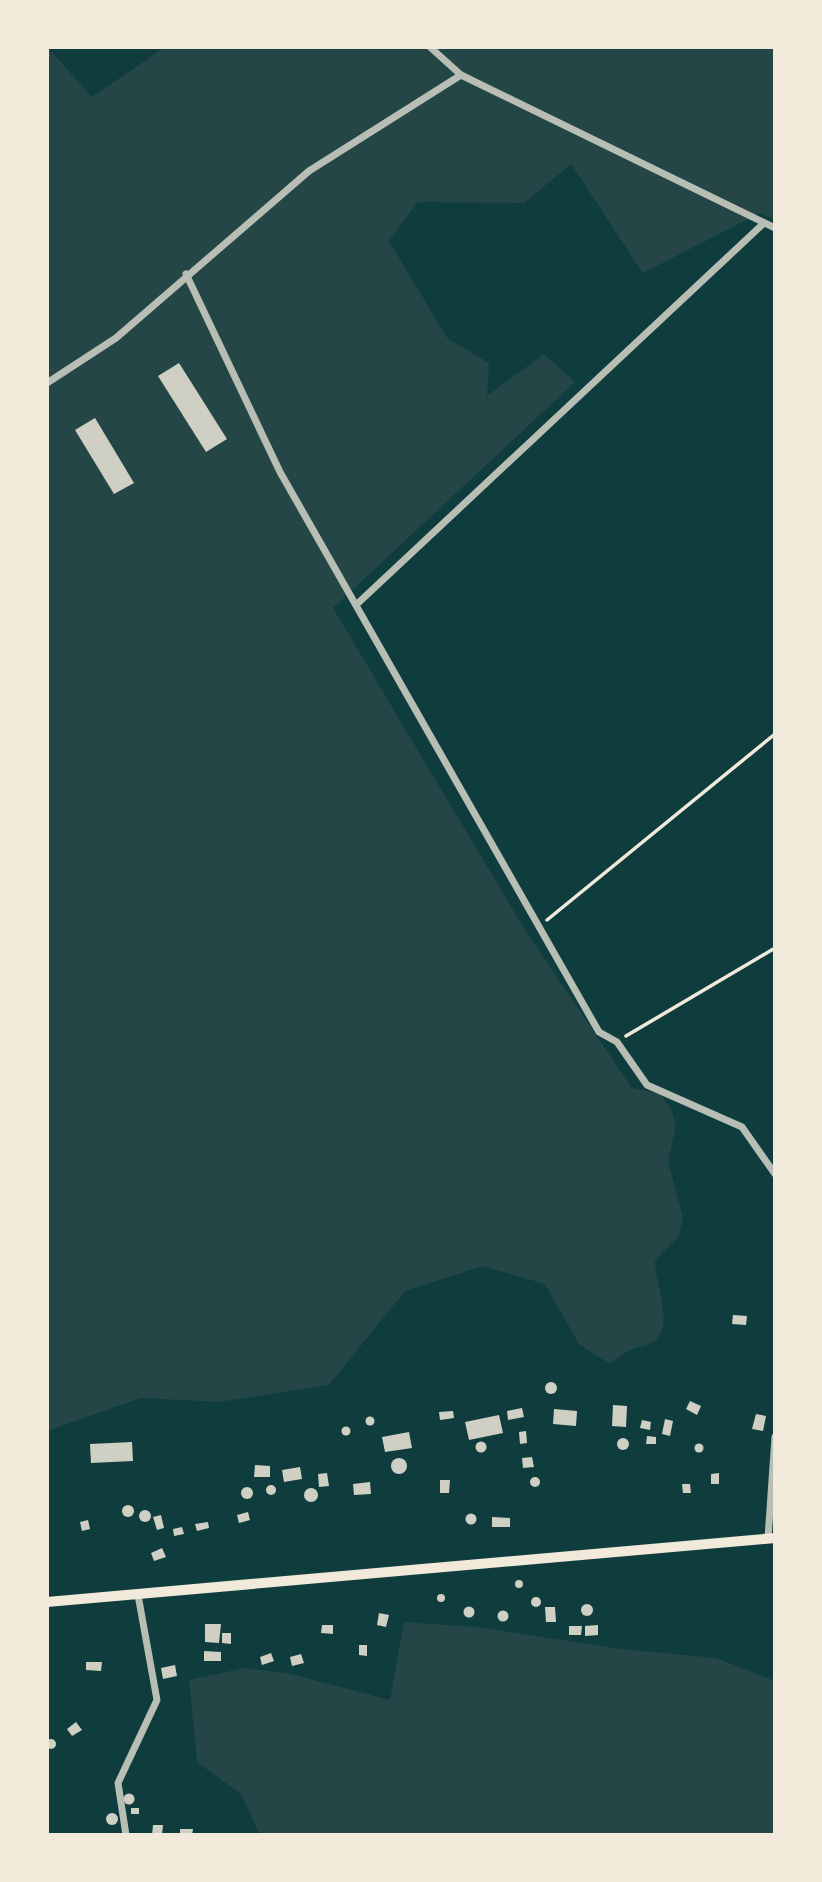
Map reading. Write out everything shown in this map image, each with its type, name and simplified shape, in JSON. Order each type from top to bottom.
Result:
[{"type":"main road","points":[[47,1602],[771,1538]]},
{"type":"street","points":[[430,47],[461,75],[775,228]]},
{"type":"street","points":[[47,383],[116,338],[186,274],[309,171],[461,75]]},
{"type":"street","points":[[355,605],[764,223]]},
{"type":"street","points":[[186,274],[281,472],[599,1032],[617,1042],[646,1085],[742,1127],[775,1174]]},
{"type":"street","points":[[771,1538],[775,1437]]},
{"type":"street","points":[[126,1835],[118,1783],[157,1700],[138,1595]]},
{"type":"path","points":[[540,926],[775,734]]},
{"type":"path","points":[[617,1042],[775,948]]},
{"type":"shaded area","points":[[47,47],[92,97],[165,47],[775,47],[775,220],[760,213],[643,273],[571,164],[524,203],[418,202],[389,241],[448,339],[489,363],[487,396],[544,354],[575,382],[333,608],[525,930],[632,1088],[660,1094],[671,1109],[676,1126],[668,1161],[683,1218],[679,1236],[655,1260],[663,1306],[662,1328],[658,1337],[650,1344],[636,1347],[610,1364],[579,1344],[545,1284],[483,1266],[405,1291],[329,1385],[219,1402],[141,1398],[47,1431]]},
{"type":"shaded area","points":[[404,1622],[476,1627],[621,1649],[716,1658],[775,1681],[775,1835],[260,1835],[241,1794],[197,1762],[189,1680],[244,1668],[287,1673],[390,1700]]},
{"type":"building","points":[[179,363],[227,439],[206,452],[158,376]]},
{"type":"building","points":[[95,418],[134,483],[114,494],[75,430]]},
{"type":"building","points":[[733,1315],[747,1316],[746,1325],[732,1324]]},
{"type":"building","points":[[551,1382],[557,1388],[551,1394],[545,1388]]},
{"type":"building","points":[[690,1401],[701,1406],[697,1415],[686,1409]]},
{"type":"building","points":[[613,1405],[627,1406],[626,1427],[612,1426]]},
{"type":"building","points":[[522,1408],[524,1417],[508,1420],[507,1411]]},
{"type":"building","points":[[554,1409],[577,1411],[576,1426],[553,1424]]},
{"type":"building","points":[[453,1411],[454,1418],[440,1420],[439,1412]]},
{"type":"building","points":[[756,1414],[766,1416],[763,1431],[752,1429]]},
{"type":"building","points":[[499,1415],[503,1433],[469,1440],[465,1422]]},
{"type":"building","points":[[370,1416],[375,1421],[370,1426],[365,1421]]},
{"type":"building","points":[[665,1419],[673,1421],[670,1436],[662,1434]]},
{"type":"building","points":[[642,1420],[651,1422],[650,1430],[640,1428]]},
{"type":"building","points":[[346,1426],[351,1431],[346,1436],[341,1431]]},
{"type":"building","points":[[526,1431],[527,1443],[520,1444],[519,1432]]},
{"type":"building","points":[[409,1432],[412,1448],[385,1452],[382,1437]]},
{"type":"building","points":[[647,1436],[656,1437],[656,1444],[646,1444]]},
{"type":"building","points":[[623,1438],[629,1444],[623,1450],[617,1444]]},
{"type":"building","points":[[132,1442],[133,1461],[91,1463],[90,1444]]},
{"type":"building","points":[[481,1442],[485,1443],[485,1451],[481,1452],[477,1451],[476,1447],[477,1443]]},
{"type":"building","points":[[699,1443],[704,1448],[699,1453],[694,1448]]},
{"type":"building","points":[[532,1457],[534,1467],[523,1468],[522,1458]]},
{"type":"building","points":[[399,1458],[407,1466],[399,1474],[391,1466]]},
{"type":"building","points":[[255,1465],[270,1466],[270,1477],[254,1477]]},
{"type":"building","points":[[300,1467],[302,1479],[284,1482],[282,1470]]},
{"type":"building","points":[[327,1473],[329,1486],[319,1487],[318,1474]]},
{"type":"building","points":[[719,1473],[719,1484],[711,1484],[711,1474]]},
{"type":"building","points":[[535,1477],[540,1482],[535,1487],[530,1482]]},
{"type":"building","points":[[440,1480],[450,1480],[449,1493],[440,1493]]},
{"type":"building","points":[[370,1482],[371,1494],[354,1495],[353,1484]]},
{"type":"building","points":[[682,1484],[690,1484],[691,1493],[683,1493]]},
{"type":"building","points":[[271,1485],[275,1486],[275,1494],[271,1495],[267,1494],[266,1490],[267,1486]]},
{"type":"building","points":[[247,1487],[253,1493],[247,1499],[241,1493]]},
{"type":"building","points":[[308,1488],[314,1488],[318,1495],[314,1502],[308,1502],[304,1498],[304,1492]]},
{"type":"building","points":[[128,1505],[134,1511],[128,1517],[122,1511]]},
{"type":"building","points":[[145,1510],[151,1516],[145,1522],[139,1516]]},
{"type":"building","points":[[248,1512],[250,1520],[239,1523],[237,1515]]},
{"type":"building","points":[[471,1513],[477,1519],[471,1525],[465,1519]]},
{"type":"building","points":[[161,1515],[164,1528],[157,1530],[153,1517]]},
{"type":"building","points":[[492,1517],[510,1518],[510,1527],[492,1527]]},
{"type":"building","points":[[88,1520],[90,1529],[82,1531],[80,1522]]},
{"type":"building","points":[[208,1522],[209,1528],[197,1531],[195,1524]]},
{"type":"building","points":[[182,1527],[184,1534],[174,1536],[173,1529]]},
{"type":"building","points":[[162,1548],[166,1557],[154,1561],[151,1553]]},
{"type":"building","points":[[519,1580],[523,1584],[519,1588],[515,1584]]},
{"type":"building","points":[[441,1594],[445,1598],[441,1602],[437,1598]]},
{"type":"building","points":[[536,1597],[540,1598],[540,1606],[536,1607],[532,1606],[531,1602],[532,1598]]},
{"type":"building","points":[[587,1604],[593,1610],[587,1616],[581,1610]]},
{"type":"building","points":[[469,1607],[473,1608],[473,1616],[469,1617],[465,1616],[464,1612],[465,1608]]},
{"type":"building","points":[[545,1607],[555,1607],[556,1622],[546,1622]]},
{"type":"building","points":[[503,1610],[509,1616],[503,1622],[497,1616]]},
{"type":"building","points":[[379,1613],[389,1615],[386,1627],[377,1625]]},
{"type":"building","points":[[205,1624],[221,1624],[219,1643],[205,1642]]},
{"type":"building","points":[[322,1625],[333,1625],[333,1634],[321,1633]]},
{"type":"building","points":[[598,1625],[598,1635],[585,1636],[585,1626]]},
{"type":"building","points":[[569,1626],[582,1626],[581,1635],[569,1635]]},
{"type":"building","points":[[222,1633],[231,1633],[231,1644],[222,1643]]},
{"type":"building","points":[[359,1645],[367,1645],[367,1656],[359,1655]]},
{"type":"building","points":[[204,1651],[221,1652],[221,1661],[204,1661]]},
{"type":"building","points":[[271,1653],[274,1661],[262,1665],[260,1657]]},
{"type":"building","points":[[301,1654],[304,1663],[292,1666],[290,1657]]},
{"type":"building","points":[[86,1662],[102,1662],[101,1671],[86,1670]]},
{"type":"building","points":[[175,1665],[177,1676],[163,1679],[161,1668]]},
{"type":"building","points":[[76,1722],[82,1730],[72,1736],[67,1729]]},
{"type":"building","points":[[51,1739],[56,1744],[51,1749],[46,1744]]},
{"type":"building","points":[[129,1793],[135,1799],[129,1805],[123,1799]]},
{"type":"building","points":[[131,1808],[139,1808],[139,1814],[131,1814]]},
{"type":"building","points":[[112,1813],[118,1819],[112,1825],[106,1819]]},
{"type":"building","points":[[153,1825],[163,1825],[162,1835],[152,1835]]},
{"type":"building","points":[[180,1829],[193,1829],[192,1835],[180,1835]]}]
